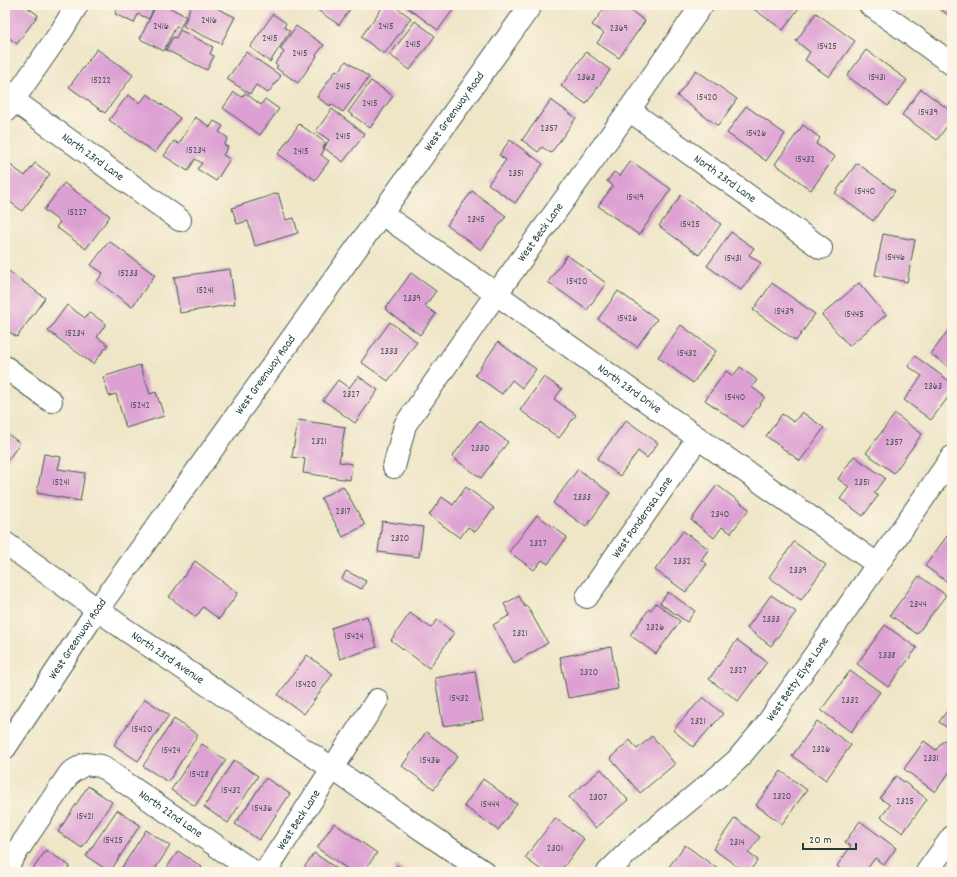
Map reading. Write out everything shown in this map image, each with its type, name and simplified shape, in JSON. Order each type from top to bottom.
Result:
[{"type":"street","points":[[8,102],[62,30],[77,5]]},
{"type":"street","name":"West Greenway Road","points":[[5,748],[97,610],[532,5]]},
{"type":"street","name":"West Beck Lane","points":[[394,468],[405,425],[496,294],[629,110],[702,5]]},
{"type":"street","points":[[870,5],[952,64]]},
{"type":"street","name":"North 23rd Lane","points":[[8,102],[180,220]]},
{"type":"street","name":"North 23rd Lane","points":[[629,110],[821,248]]},
{"type":"street","name":"North 23rd Drive","points":[[382,214],[877,564]]},
{"type":"street","points":[[5,368],[51,401]]},
{"type":"street","name":"West Ponderosa Lane","points":[[587,597],[698,438]]},
{"type":"street","name":"West Betty Elyse Lane","points":[[608,872],[633,847],[737,760],[764,728],[952,457]]},
{"type":"street","name":"North 23rd Avenue","points":[[5,543],[126,630],[484,872]]},
{"type":"street","points":[[333,769],[377,700]]},
{"type":"street","name":"North 22nd Lane","points":[[5,869],[70,772],[85,764],[101,766],[254,872]]},
{"type":"street","name":"West Beck Lane","points":[[265,872],[333,769]]},
{"type":"street","points":[[927,872],[952,837]]},
{"type":"building","points":[[5,5],[24,5],[38,15],[17,44],[5,35]]},
{"type":"building","points":[[119,5],[155,5],[149,19],[138,14],[134,23],[115,14]]},
{"type":"building","points":[[156,5],[164,5],[186,16],[180,28],[176,26],[164,51],[140,39]]},
{"type":"building","points":[[191,5],[210,5],[235,17],[221,44],[183,26]]},
{"type":"building","points":[[316,5],[353,5],[339,25],[316,9],[318,6]]},
{"type":"building","points":[[384,5],[393,5],[411,18],[384,54],[361,37]]},
{"type":"building","points":[[404,5],[447,5],[453,10],[438,30]]},
{"type":"building","points":[[607,5],[623,5],[645,21],[619,58],[597,43],[604,33],[592,25]]},
{"type":"building","points":[[645,5],[655,5],[652,10]]},
{"type":"building","points":[[748,5],[801,5],[783,30]]},
{"type":"building","points":[[935,5],[952,5],[952,18]]},
{"type":"building","points":[[816,13],[855,41],[829,77],[805,60],[810,52],[796,41]]},
{"type":"building","points":[[273,14],[286,23],[284,27],[290,31],[270,62],[250,47]]},
{"type":"building","points":[[415,21],[435,36],[410,70],[390,55]]},
{"type":"building","points":[[296,26],[324,45],[298,83],[276,68],[278,66],[275,64],[284,52],[280,49]]},
{"type":"building","points":[[180,30],[213,47],[210,54],[214,56],[207,70],[166,50],[173,37],[176,38]]},
{"type":"building","points":[[97,49],[133,75],[105,113],[69,87]]},
{"type":"building","points":[[866,50],[907,80],[888,106],[847,76]]},
{"type":"building","points":[[246,52],[281,76],[268,93],[256,85],[250,94],[227,79]]},
{"type":"building","points":[[586,52],[610,70],[586,104],[561,86]]},
{"type":"building","points":[[346,61],[369,77],[343,112],[331,104],[330,106],[317,97],[336,70],[339,72]]},
{"type":"building","points":[[696,70],[737,99],[718,126],[677,96]]},
{"type":"building","points":[[371,81],[393,96],[370,128],[348,112]]},
{"type":"building","points":[[921,89],[952,112],[952,119],[937,140],[902,115]]},
{"type":"building","points":[[234,92],[242,97],[245,93],[261,105],[265,99],[279,109],[260,135],[223,108]]},
{"type":"building","points":[[147,94],[180,118],[155,153],[109,120],[128,95],[140,103]]},
{"type":"building","points":[[551,100],[576,118],[551,153],[542,147],[538,152],[522,140]]},
{"type":"building","points":[[746,106],[785,134],[766,161],[727,133]]},
{"type":"building","points":[[332,109],[365,134],[343,162],[324,148],[329,140],[316,131]]},
{"type":"building","points":[[195,117],[210,127],[214,121],[223,126],[219,132],[228,138],[224,145],[228,147],[223,155],[230,159],[216,181],[197,169],[202,163],[195,159],[188,171],[164,156],[174,141],[179,144]]},
{"type":"building","points":[[299,124],[326,143],[321,155],[329,161],[315,180],[278,154]]},
{"type":"building","points":[[803,125],[820,138],[816,144],[835,157],[811,190],[775,164]]},
{"type":"building","points":[[510,140],[543,164],[515,203],[488,184],[506,160],[499,155]]},
{"type":"building","points":[[5,161],[25,176],[35,163],[50,174],[22,211],[5,198]]},
{"type":"building","points":[[631,161],[671,189],[639,235],[598,206],[613,186],[607,181],[614,172],[620,176]]},
{"type":"building","points":[[857,163],[895,191],[873,221],[835,193]]},
{"type":"building","points":[[64,183],[110,216],[86,249],[56,227],[60,222],[44,210]]},
{"type":"building","points":[[472,191],[506,216],[481,250],[447,225]]},
{"type":"building","points":[[278,193],[286,220],[294,218],[298,233],[255,246],[248,221],[237,224],[232,208]]},
{"type":"building","points":[[681,195],[721,224],[699,255],[659,226]]},
{"type":"building","points":[[731,232],[754,248],[749,255],[761,263],[741,290],[707,266]]},
{"type":"building","points":[[883,234],[915,240],[907,282],[875,275]]},
{"type":"building","points":[[109,241],[155,275],[132,307],[97,281],[103,273],[91,265]]},
{"type":"building","points":[[567,255],[606,283],[587,310],[548,282]]},
{"type":"building","points":[[6,269],[45,298],[17,337],[5,329]]},
{"type":"building","points":[[230,269],[235,304],[180,313],[174,277]]},
{"type":"building","points":[[411,273],[436,291],[425,306],[436,314],[420,335],[385,309]]},
{"type":"building","points":[[772,283],[815,314],[796,341],[753,310]]},
{"type":"building","points":[[859,283],[886,315],[849,346],[822,315]]},
{"type":"building","points":[[618,291],[657,319],[637,347],[598,319]]},
{"type":"building","points":[[67,305],[85,318],[89,312],[106,324],[97,337],[108,345],[93,364],[48,331]]},
{"type":"building","points":[[390,322],[417,342],[388,381],[361,362]]},
{"type":"building","points":[[681,325],[716,351],[693,383],[658,357]]},
{"type":"building","points":[[952,325],[952,370],[931,354]]},
{"type":"building","points":[[498,342],[536,369],[522,388],[512,380],[502,394],[475,375]]},
{"type":"building","points":[[915,356],[952,383],[952,392],[931,420],[904,400],[922,376],[908,366]]},
{"type":"building","points":[[140,365],[150,394],[156,392],[164,416],[126,428],[116,394],[109,396],[103,377]]},
{"type":"building","points":[[740,367],[757,380],[752,387],[765,397],[743,427],[705,400],[726,371],[733,376]]},
{"type":"building","points":[[358,376],[378,390],[355,423],[323,400],[338,380],[349,388]]},
{"type":"building","points":[[544,377],[562,389],[554,399],[576,415],[559,438],[520,410]]},
{"type":"building","points":[[802,412],[824,428],[800,461],[766,436],[782,414],[794,422]]},
{"type":"building","points":[[895,414],[922,434],[894,473],[866,453]]},
{"type":"building","points":[[298,420],[345,427],[339,462],[352,464],[350,480],[303,473],[305,459],[292,457]]},
{"type":"building","points":[[626,420],[658,443],[647,458],[638,451],[620,476],[597,459]]},
{"type":"building","points":[[479,421],[508,442],[481,478],[452,457]]},
{"type":"building","points":[[5,432],[20,443],[5,464]]},
{"type":"building","points":[[44,454],[61,457],[58,469],[85,473],[80,501],[37,493]]},
{"type":"building","points":[[854,456],[885,478],[874,493],[878,496],[863,516],[840,499],[849,487],[838,479]]},
{"type":"building","points":[[578,469],[610,493],[586,527],[553,503]]},
{"type":"building","points":[[717,485],[749,509],[731,533],[722,527],[714,538],[691,520]]},
{"type":"building","points":[[343,486],[365,525],[343,537],[321,498]]},
{"type":"building","points":[[466,487],[494,508],[475,532],[468,527],[460,538],[429,515],[442,497],[453,505]]},
{"type":"building","points":[[537,515],[567,537],[548,564],[542,560],[534,570],[509,552]]},
{"type":"building","points":[[382,521],[423,527],[419,557],[378,552]]},
{"type":"building","points":[[683,531],[709,549],[701,560],[707,564],[686,592],[655,570]]},
{"type":"building","points":[[950,532],[952,534],[952,582],[950,584],[925,566]]},
{"type":"building","points":[[794,542],[826,565],[801,600],[769,577]]},
{"type":"building","points":[[195,561],[238,593],[219,619],[203,607],[196,617],[169,597]]},
{"type":"building","points":[[346,571],[366,581],[362,589],[342,579]]},
{"type":"building","points":[[919,576],[946,595],[917,634],[890,615]]},
{"type":"building","points":[[668,592],[695,611],[687,622],[660,603]]},
{"type":"building","points":[[771,595],[796,612],[771,646],[747,628]]},
{"type":"building","points":[[519,596],[525,607],[527,606],[548,643],[514,663],[493,625],[510,615],[504,604]]},
{"type":"building","points":[[656,603],[680,621],[656,654],[630,635],[649,609],[651,610]]},
{"type":"building","points":[[410,613],[431,628],[437,620],[454,633],[429,668],[391,640]]},
{"type":"building","points":[[367,616],[377,647],[340,659],[331,628]]},
{"type":"building","points":[[885,625],[917,648],[888,687],[857,664]]},
{"type":"building","points":[[737,640],[767,662],[738,701],[709,679]]},
{"type":"building","points":[[611,647],[618,689],[568,698],[560,657]]},
{"type":"building","points":[[307,655],[333,674],[304,714],[278,695]]},
{"type":"building","points":[[475,671],[483,720],[443,726],[435,678]]},
{"type":"building","points":[[850,671],[880,692],[851,732],[821,710]]},
{"type":"building","points":[[703,697],[723,714],[693,747],[673,730]]},
{"type":"building","points":[[145,699],[169,715],[138,761],[114,745]]},
{"type":"building","points":[[952,704],[952,731],[939,722]]},
{"type":"building","points":[[174,719],[198,735],[168,782],[143,766]]},
{"type":"building","points":[[817,721],[851,745],[826,780],[792,756]]},
{"type":"building","points":[[426,732],[458,756],[434,789],[402,766]]},
{"type":"building","points":[[652,736],[675,764],[640,793],[610,758],[630,740],[637,749]]},
{"type":"building","points":[[944,740],[952,746],[952,769],[935,792],[904,769],[924,741],[936,750]]},
{"type":"building","points":[[202,744],[226,760],[195,806],[171,790]]},
{"type":"building","points":[[234,760],[258,776],[228,823],[204,807]]},
{"type":"building","points":[[601,769],[628,800],[595,828],[569,797]]},
{"type":"building","points":[[781,771],[807,790],[782,824],[756,805]]},
{"type":"building","points":[[896,776],[927,799],[903,833],[881,817],[890,805],[880,798]]},
{"type":"building","points":[[266,778],[290,794],[259,840],[235,824]]},
{"type":"building","points":[[483,779],[517,804],[498,830],[464,806]]},
{"type":"building","points":[[88,786],[112,802],[82,848],[58,832]]},
{"type":"building","points":[[117,810],[140,825],[110,872],[86,856]]},
{"type":"building","points":[[555,818],[584,839],[560,872],[544,872],[525,858]]},
{"type":"building","points":[[735,818],[760,837],[748,853],[758,860],[749,872],[745,872],[713,849]]},
{"type":"building","points":[[860,821],[896,848],[884,865],[875,858],[865,872],[844,872],[837,866],[851,846],[845,842]]},
{"type":"building","points":[[334,823],[377,853],[363,872],[352,872],[317,848]]},
{"type":"building","points":[[146,830],[170,846],[153,872],[119,872]]},
{"type":"building","points":[[685,845],[718,869],[716,872],[665,872]]},
{"type":"building","points":[[46,850],[70,866],[66,872],[31,872]]},
{"type":"building","points":[[178,851],[202,867],[198,872],[164,872]]},
{"type":"building","points":[[314,853],[342,872],[301,872]]},
{"type":"building","points":[[397,865],[406,872],[392,872]]}]
